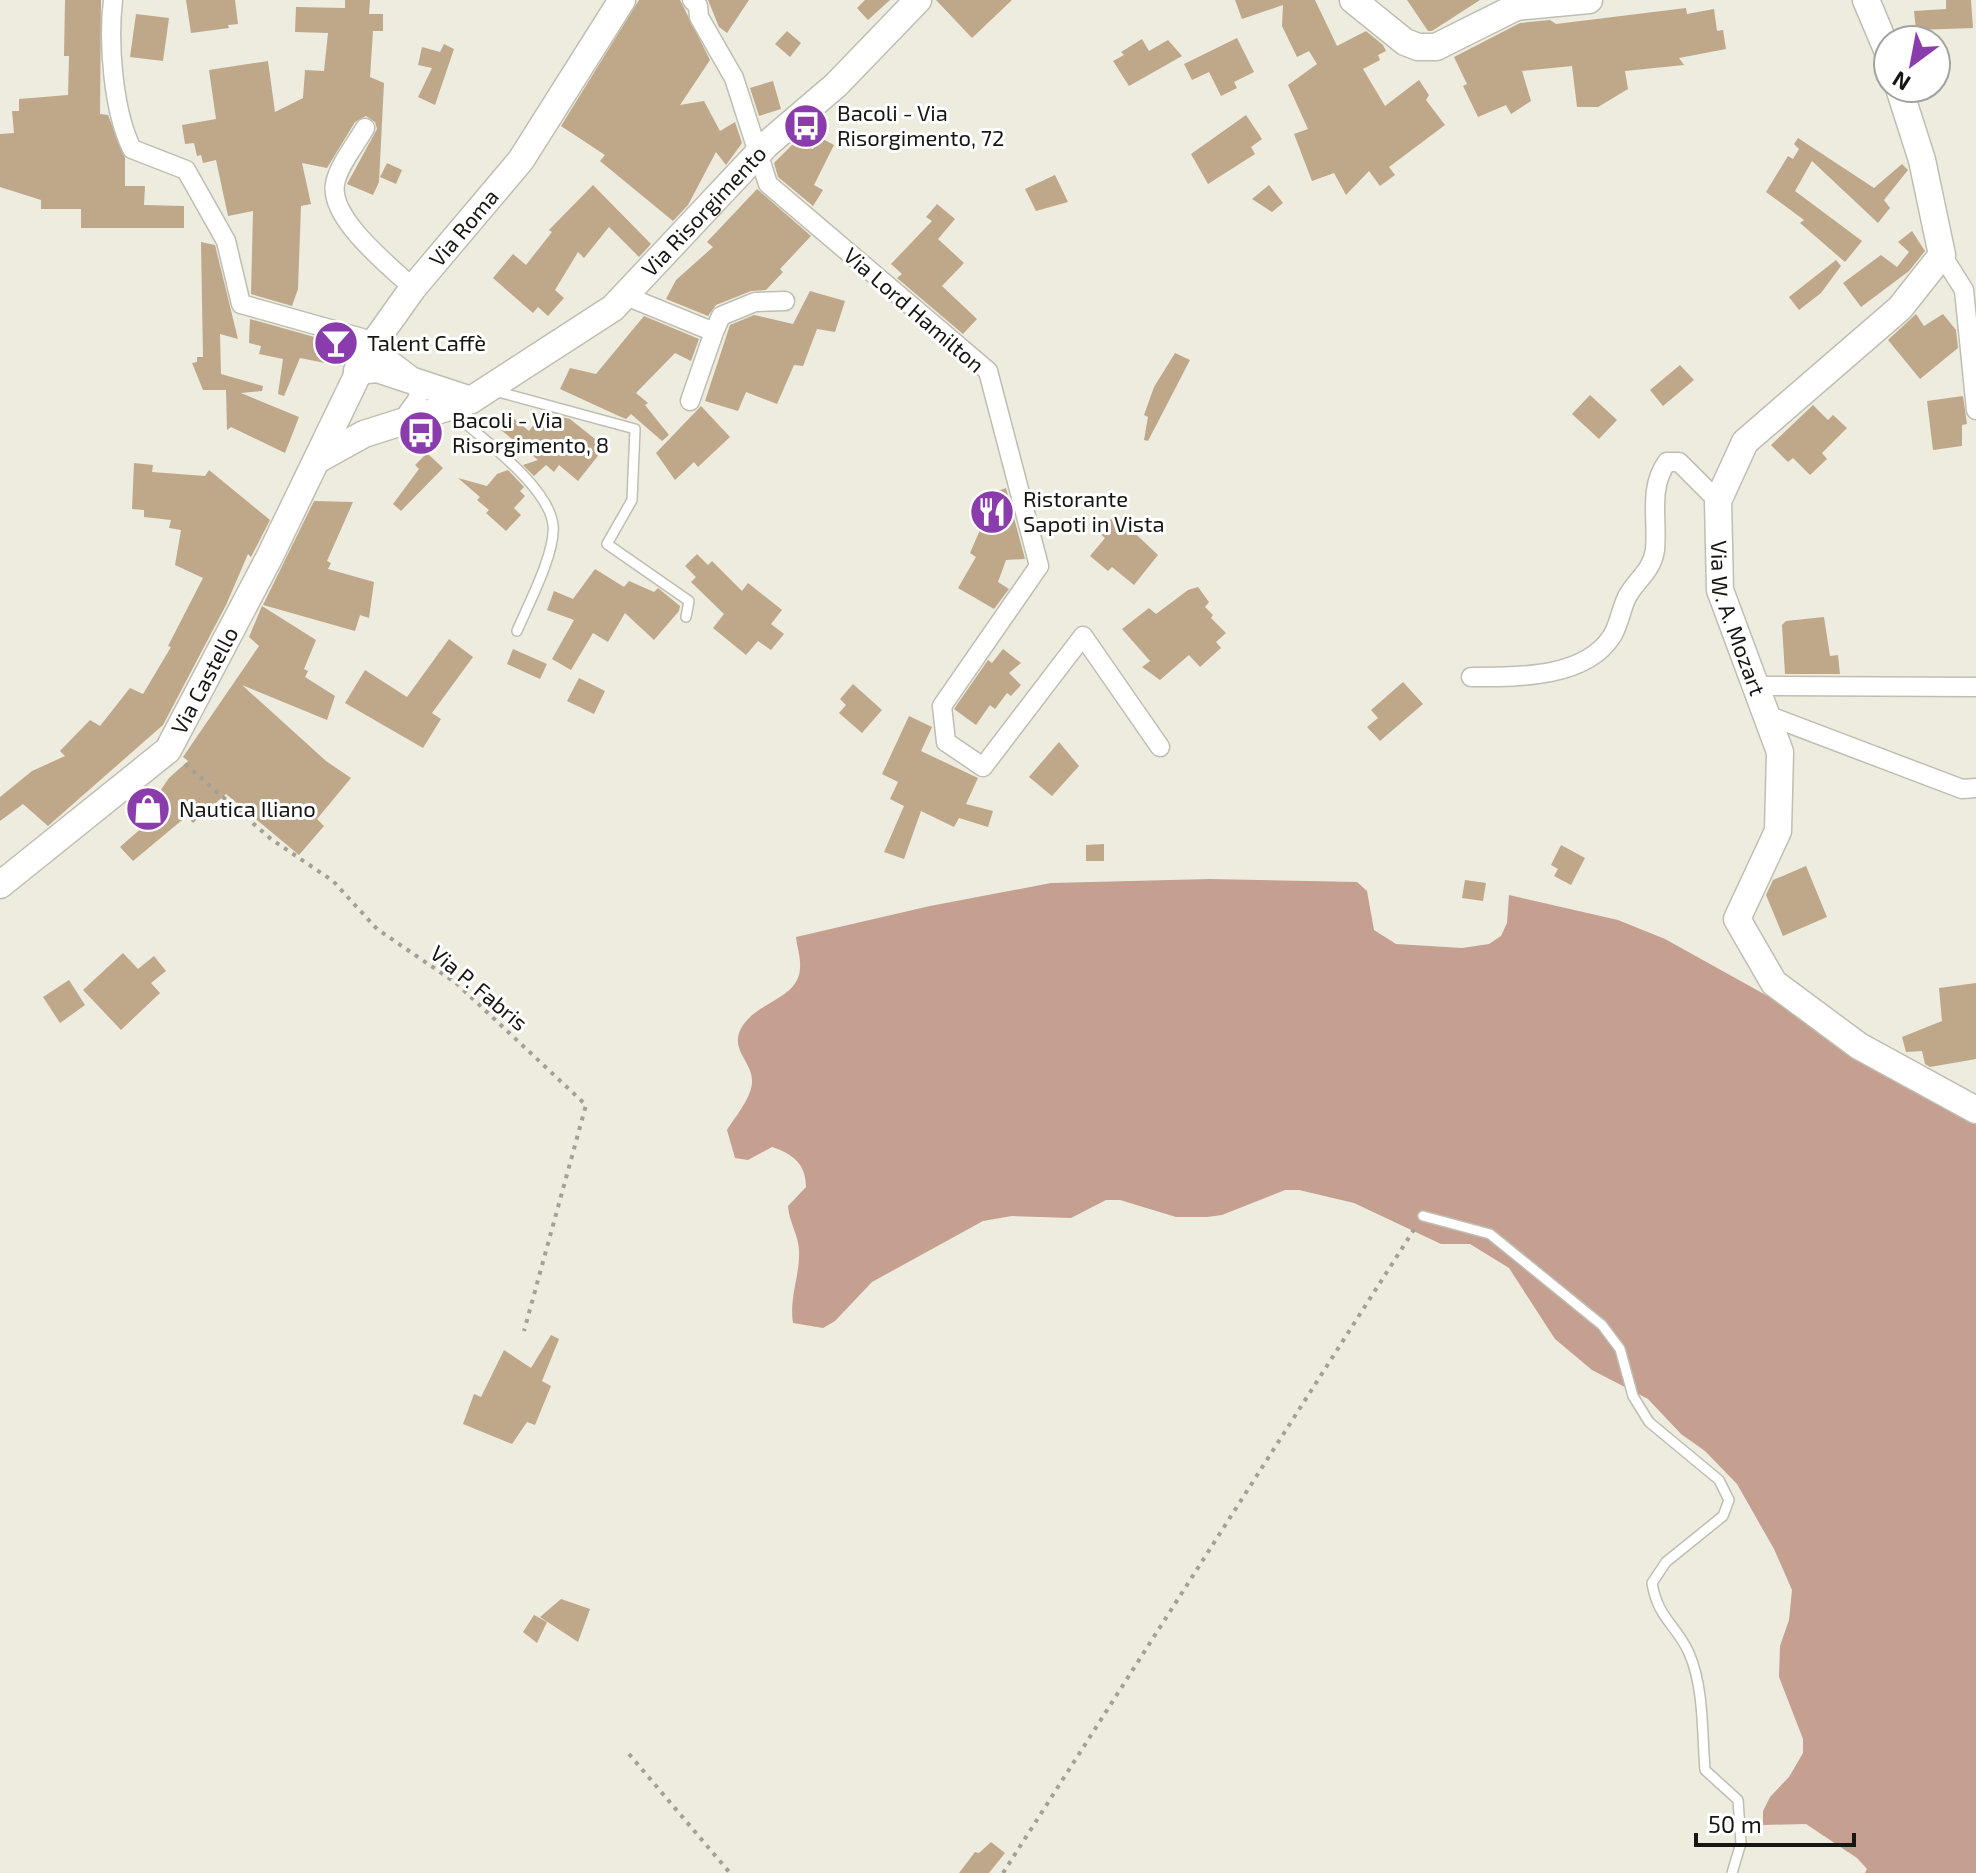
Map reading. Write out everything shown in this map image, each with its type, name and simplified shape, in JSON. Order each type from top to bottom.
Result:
[{"type":"street","points":[[113,0],[110,25],[121,128],[132,149],[186,170],[226,241],[241,304],[362,338],[421,383]]},
{"type":"street","name":"Via Roma","points":[[317,460],[371,347],[413,288],[521,160],[622,0]]},
{"type":"street","points":[[692,0],[698,6],[699,17],[734,78],[759,153]]},
{"type":"street","name":"Via Risorgimento","points":[[317,460],[364,434],[469,399],[613,308],[759,153],[836,85],[918,0]]},
{"type":"street","points":[[1353,0],[1405,42],[1418,47],[1436,47],[1516,7],[1589,0]]},
{"type":"street","points":[[1866,0],[1876,24]]},
{"type":"street","points":[[1904,104],[1922,160],[1942,255],[1964,290],[1976,410]]},
{"type":"street","points":[[365,128],[335,185],[337,201],[360,236],[413,288]]},
{"type":"street","name":"Via Lord Hamilton","points":[[759,153],[768,184],[988,371],[1039,566],[942,706],[946,742],[983,767],[1083,636],[1160,747]]},
{"type":"street","name":"Via W. A. Mozart","points":[[1942,255],[1900,308],[1745,442],[1718,501],[1720,590],[1780,752],[1778,831],[1737,919],[1774,983],[1859,1046],[1976,1110]]},
{"type":"street","points":[[626,296],[714,332]]},
{"type":"street","points":[[690,401],[721,316],[755,302],[785,301]]},
{"type":"street","points":[[357,371],[377,369],[469,399]]},
{"type":"street","points":[[399,424],[417,400],[421,383]]},
{"type":"street","points":[[344,400],[364,434]]},
{"type":"street","name":"Via Castello","points":[[0,885],[168,750],[317,460]]},
{"type":"street","points":[[1471,677],[1512,677],[1548,672],[1599,652],[1613,634],[1630,592],[1649,571],[1655,553],[1655,487],[1667,462],[1679,462],[1718,501]]},
{"type":"street","points":[[1756,686],[1976,687]]},
{"type":"street","points":[[1767,715],[1962,789],[1976,788]]},
{"type":"lane","points":[[469,399],[635,429],[632,500],[607,544],[689,601],[686,617]]},
{"type":"lane","points":[[469,399],[535,488],[548,508],[554,527],[548,552],[517,631]]},
{"type":"lane","points":[[1423,1216],[1490,1234],[1602,1325],[1620,1349],[1633,1396],[1649,1422],[1719,1480],[1729,1500],[1723,1516],[1666,1562],[1652,1583],[1655,1606],[1689,1653],[1698,1692],[1705,1770],[1738,1800],[1741,1843],[1732,1873]]},
{"type":"path","name":"Via P. Fabris","points":[[168,750],[271,839],[333,881],[377,929],[456,983],[586,1105],[524,1331]]},
{"type":"path","points":[[1003,1873],[1423,1216]]},
{"type":"path","points":[[629,1754],[730,1873]]},
{"type":"shaded area","points":[[1210,879],[1357,882],[1367,891],[1374,930],[1396,944],[1462,948],[1489,944],[1501,936],[1507,923],[1509,895],[1618,920],[1665,939],[1773,999],[1976,1123],[1976,1873],[1865,1873],[1867,1869],[1857,1858],[1806,1824],[1763,1825],[1763,1811],[1770,1797],[1789,1777],[1803,1753],[1803,1739],[1779,1677],[1780,1646],[1789,1620],[1792,1590],[1774,1549],[1737,1484],[1705,1451],[1681,1434],[1648,1399],[1592,1370],[1555,1339],[1509,1268],[1470,1244],[1441,1244],[1354,1203],[1299,1190],[1285,1190],[1222,1215],[1207,1217],[1176,1217],[1120,1200],[1106,1200],[1071,1218],[1012,1216],[983,1221],[872,1282],[835,1321],[823,1328],[793,1323],[792,1305],[799,1251],[788,1206],[806,1187],[804,1172],[792,1157],[772,1147],[748,1160],[735,1158],[727,1130],[752,1086],[751,1074],[738,1046],[739,1033],[753,1014],[792,988],[798,979],[800,964],[796,937],[930,906],[1051,883]]},
{"type":"building","points":[[65,0],[101,0],[100,114],[108,115],[125,158],[125,186],[145,186],[144,205],[184,206],[184,228],[81,228],[81,209],[41,209],[41,200],[0,187],[0,134],[14,133],[12,111],[19,111],[19,99],[68,95],[69,56],[64,56]]},
{"type":"building","points":[[186,0],[235,0],[238,24],[191,33]]},
{"type":"building","points":[[345,0],[370,0],[369,14],[383,14],[383,31],[373,31],[370,77],[384,83],[379,182],[373,195],[347,184],[377,129],[375,122],[366,116],[355,122],[327,168],[302,163],[311,204],[301,206],[298,289],[292,306],[251,294],[253,211],[228,216],[216,160],[203,163],[201,155],[197,156],[194,143],[185,144],[182,125],[216,119],[209,70],[268,61],[275,112],[303,98],[305,70],[324,71],[328,33],[295,32],[296,7],[345,8]]},
{"type":"building","points":[[639,0],[680,0],[710,60],[680,105],[704,101],[720,131],[735,122],[742,143],[726,165],[716,152],[688,205],[673,221],[600,161],[605,155],[561,126]]},
{"type":"building","points":[[708,0],[749,0],[727,33],[719,27]]},
{"type":"building","points":[[865,0],[890,0],[868,20],[857,8]]},
{"type":"building","points":[[936,0],[1012,0],[972,38]]},
{"type":"building","points":[[1235,0],[1315,0],[1337,46],[1366,31],[1383,45],[1386,51],[1378,55],[1380,60],[1363,69],[1385,106],[1419,80],[1429,95],[1426,100],[1445,125],[1389,167],[1395,175],[1380,186],[1369,171],[1346,195],[1334,173],[1312,181],[1294,134],[1308,129],[1288,85],[1317,64],[1309,51],[1297,57],[1282,26],[1283,5],[1242,19]]},
{"type":"building","points":[[1407,0],[1480,0],[1428,31]]},
{"type":"building","points":[[1946,0],[1971,0],[1973,28],[1952,29],[1952,24],[1915,24],[1914,11],[1946,9]]},
{"type":"building","points":[[1686,8],[1687,14],[1714,9],[1717,31],[1723,30],[1726,49],[1679,58],[1684,65],[1625,71],[1628,89],[1598,107],[1577,107],[1572,66],[1522,71],[1531,101],[1511,114],[1506,105],[1478,117],[1463,86],[1467,84],[1454,57],[1520,23],[1550,20],[1556,24]]},
{"type":"building","points":[[136,14],[169,18],[163,61],[130,57]]},
{"type":"building","points":[[787,31],[801,43],[790,57],[775,44]]},
{"type":"building","points":[[1237,38],[1254,72],[1234,82],[1237,88],[1221,96],[1209,72],[1192,80],[1184,64]]},
{"type":"building","points":[[1142,39],[1149,51],[1168,40],[1182,56],[1129,86],[1113,61]]},
{"type":"building","points":[[444,44],[454,49],[435,105],[418,97],[432,68],[418,65],[422,47],[440,52]]},
{"type":"building","points":[[773,81],[781,109],[759,116],[750,88]]},
{"type":"building","points":[[1246,115],[1262,139],[1251,147],[1255,154],[1208,184],[1191,154]]},
{"type":"building","points":[[819,137],[834,145],[814,185],[823,190],[813,206],[778,177],[774,163],[796,141],[813,149]]},
{"type":"building","points":[[1798,138],[1874,188],[1902,164],[1908,170],[1884,200],[1890,208],[1878,223],[1812,161],[1795,191],[1862,241],[1845,262],[1800,223],[1804,220],[1766,192],[1788,156],[1793,159],[1799,149],[1794,144]]},
{"type":"building","points":[[387,163],[402,170],[396,184],[380,177]]},
{"type":"building","points":[[1055,175],[1068,202],[1036,211],[1025,189]]},
{"type":"building","points":[[593,185],[651,244],[639,257],[609,227],[584,258],[578,252],[555,290],[564,298],[548,316],[538,307],[533,313],[493,278],[513,254],[526,265],[552,232],[549,230]]},
{"type":"building","points":[[1269,185],[1283,203],[1272,212],[1252,199]]},
{"type":"building","points":[[757,189],[811,236],[780,269],[783,272],[766,290],[751,291],[716,305],[708,316],[666,299],[676,280],[713,247],[707,242]]},
{"type":"building","points":[[937,204],[955,219],[938,239],[964,263],[942,286],[977,319],[963,334],[897,278],[902,274],[891,264],[932,221],[926,217]]},
{"type":"building","points":[[1912,231],[1925,251],[1909,271],[1861,307],[1843,283],[1881,255],[1897,267],[1909,252],[1898,242]]},
{"type":"building","points":[[201,242],[215,245],[238,339],[220,334],[221,374],[263,386],[262,391],[241,393],[299,417],[285,453],[231,427],[227,430],[226,390],[203,390],[192,363],[197,362],[197,357],[203,357]]},
{"type":"building","points":[[1836,260],[1841,266],[1821,293],[1799,310],[1789,297]]},
{"type":"building","points":[[810,291],[845,301],[835,332],[817,329],[803,366],[794,365],[777,404],[746,392],[738,411],[705,401],[730,325],[754,315],[793,324]]},
{"type":"building","points":[[1916,314],[1924,326],[1943,314],[1956,330],[1958,348],[1920,379],[1888,340]]},
{"type":"building","points":[[644,316],[699,339],[691,361],[675,353],[636,393],[648,403],[645,405],[669,435],[662,441],[631,414],[626,419],[560,389],[570,368],[596,374]]},
{"type":"building","points":[[250,319],[350,347],[340,366],[300,358],[284,396],[278,394],[283,359],[259,354],[261,346],[249,343]]},
{"type":"building","points":[[1175,353],[1190,360],[1148,441],[1144,440],[1148,417],[1144,415],[1154,387]]},
{"type":"building","points":[[1680,365],[1694,380],[1663,406],[1650,390]]},
{"type":"building","points":[[1590,395],[1617,420],[1599,439],[1572,414]]},
{"type":"building","points":[[1963,396],[1967,424],[1962,425],[1962,446],[1933,450],[1927,401]]},
{"type":"building","points":[[1813,405],[1828,420],[1833,415],[1847,428],[1822,453],[1827,459],[1810,475],[1793,458],[1788,462],[1771,445]]},
{"type":"building","points":[[701,406],[730,437],[698,467],[694,462],[675,480],[656,453]]},
{"type":"building","points":[[551,414],[570,419],[605,447],[578,481],[559,465],[554,472],[546,465],[534,476],[523,465],[538,460],[501,430],[512,417],[529,431],[539,418],[548,424]]},
{"type":"building","points":[[427,453],[443,468],[401,511],[393,504],[419,469],[415,465]]},
{"type":"building","points":[[134,463],[153,465],[152,472],[205,476],[209,470],[270,520],[251,557],[248,554],[226,605],[163,725],[48,826],[23,804],[0,821],[0,797],[32,771],[65,756],[60,751],[90,720],[100,726],[130,688],[143,694],[171,647],[168,646],[203,578],[175,565],[181,530],[169,528],[171,520],[144,517],[144,510],[132,509]]},
{"type":"building","points":[[508,470],[524,487],[520,491],[525,496],[514,508],[521,515],[506,531],[486,513],[489,510],[477,500],[480,497],[458,478],[487,486],[497,474]]},
{"type":"building","points":[[1006,488],[1025,559],[1006,560],[998,582],[1009,589],[994,609],[958,588],[976,557],[970,553],[983,523],[974,517],[974,500]]},
{"type":"building","points":[[314,501],[353,502],[327,561],[331,563],[328,569],[374,582],[369,618],[360,615],[355,631],[263,605]]},
{"type":"building","points":[[1111,519],[1121,526],[1124,523],[1158,555],[1134,585],[1112,567],[1108,571],[1090,556],[1105,538],[1098,532]]},
{"type":"building","points":[[697,554],[708,565],[712,561],[742,591],[748,583],[782,610],[771,624],[784,634],[771,650],[758,641],[746,655],[713,628],[724,614],[691,582],[696,577],[685,566]]},
{"type":"building","points":[[595,569],[624,587],[629,581],[654,592],[658,588],[680,606],[679,611],[654,640],[625,613],[608,642],[593,633],[571,670],[552,659],[574,620],[547,610],[554,591],[573,599]]},
{"type":"building","points":[[1198,587],[1209,602],[1205,607],[1213,615],[1211,618],[1226,633],[1216,642],[1221,648],[1200,667],[1189,655],[1160,680],[1142,667],[1150,661],[1122,629],[1149,608],[1156,614],[1188,590]]},
{"type":"building","points":[[262,606],[316,640],[304,669],[308,671],[305,677],[335,696],[327,720],[242,685],[326,761],[351,778],[317,819],[324,826],[299,855],[226,794],[193,823],[187,816],[133,861],[120,847],[145,825],[140,820],[169,778],[188,761],[183,757],[259,646],[249,637]]},
{"type":"building","points":[[1824,617],[1830,656],[1838,655],[1840,674],[1785,674],[1782,625],[1786,621]]},
{"type":"building","points":[[449,639],[473,657],[432,713],[441,719],[423,748],[345,703],[365,670],[407,697]]},
{"type":"building","points":[[513,649],[547,664],[540,679],[507,664]]},
{"type":"building","points":[[1003,649],[1021,663],[1009,673],[1021,685],[1011,696],[1007,693],[995,709],[990,705],[976,725],[954,709],[988,660],[992,663]]},
{"type":"building","points":[[579,678],[605,691],[594,714],[567,701]]},
{"type":"building","points":[[1403,682],[1423,704],[1380,741],[1367,727],[1378,718],[1371,710]]},
{"type":"building","points":[[853,684],[882,710],[862,733],[839,713],[846,705],[840,699]]},
{"type":"building","points":[[909,716],[932,727],[921,751],[978,778],[966,804],[993,811],[988,827],[959,818],[954,827],[921,811],[904,859],[884,852],[904,806],[890,799],[898,782],[882,774]]},
{"type":"building","points":[[1059,742],[1079,766],[1052,796],[1029,777]]},
{"type":"building","points":[[1104,844],[1104,861],[1086,861],[1086,845]]},
{"type":"building","points":[[1561,845],[1585,858],[1571,885],[1554,876],[1558,869],[1551,865]]},
{"type":"building","points":[[1806,866],[1827,917],[1783,936],[1766,895],[1773,880]]},
{"type":"building","points":[[1465,880],[1486,883],[1483,901],[1462,898]]},
{"type":"building","points":[[123,953],[138,969],[154,956],[166,971],[151,983],[160,993],[121,1030],[83,990]]},
{"type":"building","points":[[69,980],[85,1005],[60,1023],[43,997]]},
{"type":"building","points":[[1976,983],[1976,1059],[1930,1067],[1925,1064],[1922,1051],[1906,1052],[1902,1037],[1942,1021],[1939,988]]},
{"type":"building","points":[[551,1335],[559,1339],[542,1381],[551,1386],[535,1425],[527,1422],[512,1444],[463,1424],[474,1394],[481,1397],[504,1350],[531,1368]]},
{"type":"building","points":[[561,1599],[590,1609],[578,1642],[540,1617]]},
{"type":"building","points":[[534,1615],[547,1622],[537,1643],[523,1632]]},
{"type":"building","points":[[991,1842],[1005,1853],[989,1873],[959,1873],[975,1852],[979,1853]]},
{"type":"place","name":"Bacoli - Via Risorgimento, 72","points":[[806,126]]},
{"type":"place","name":"Talent Caffè","points":[[336,343]]},
{"type":"place","name":"Bacoli - Via Risorgimento, 8","points":[[421,433]]},
{"type":"place","name":"Ristorante Sapoti in Vista","points":[[992,512]]},
{"type":"place","name":"Nautica Iliano","points":[[148,809]]}]
